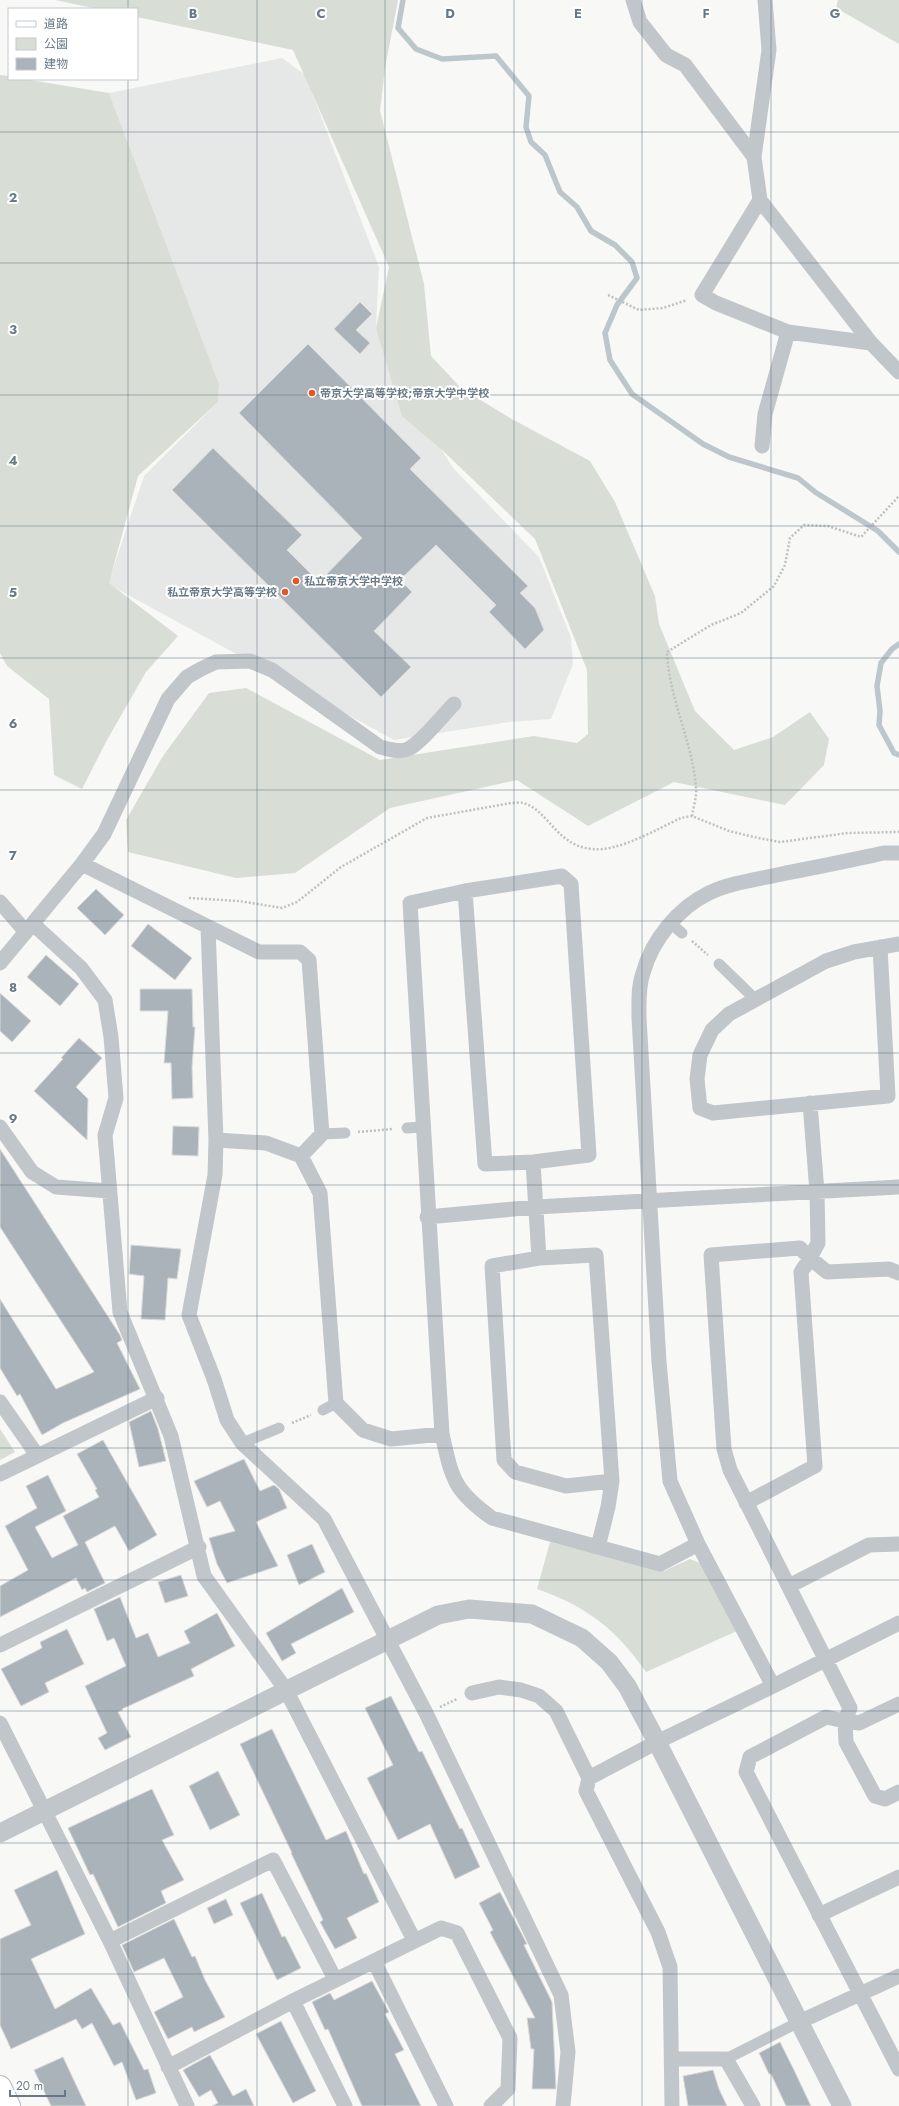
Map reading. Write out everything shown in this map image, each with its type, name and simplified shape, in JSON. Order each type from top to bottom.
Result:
[{"type":"main road","points":[[0,2087],[9,2106]]},
{"type":"street","points":[[633,0],[640,22],[666,55],[684,65],[754,157]]},
{"type":"street","points":[[765,0],[769,50],[754,157],[760,200],[871,343],[899,372]]},
{"type":"street","points":[[760,200],[702,295],[716,303],[788,332],[871,343]]},
{"type":"street","points":[[762,446],[765,414],[788,332]]},
{"type":"street","points":[[0,963],[82,864],[104,834],[168,699],[187,677],[216,662],[250,661],[272,670],[380,747],[396,751],[408,749],[417,742],[454,704]]},
{"type":"street","points":[[773,1686],[698,1544],[670,1481],[659,1362],[649,1202],[639,994],[643,973],[654,946],[670,923],[687,907],[709,893],[748,881],[876,854],[899,854]]},
{"type":"street","points":[[82,864],[259,952],[300,952],[309,960],[322,1134]]},
{"type":"street","points":[[465,891],[485,1164],[533,1162],[589,1155],[571,884],[562,876],[465,891],[410,903],[422,1128],[442,1434],[450,1473],[458,1489],[471,1503],[492,1518],[660,1564],[698,1544]]},
{"type":"street","points":[[0,902],[29,928],[81,968],[105,1000],[111,1037],[116,1098],[105,1135],[120,1312],[171,1436],[199,1547],[204,1576],[286,1690],[414,1940]]},
{"type":"street","points":[[670,923],[682,933]]},
{"type":"street","points":[[208,927],[216,1140],[215,1175],[189,1315],[214,1379],[227,1420],[242,1443],[324,1520],[386,1640],[426,1713],[561,1995],[568,2052],[563,2106]]},
{"type":"street","points":[[880,947],[888,1096],[713,1113],[700,1108],[697,1080],[700,1056],[712,1030],[729,1014],[826,961],[854,952],[880,947],[899,944]]},
{"type":"street","points":[[719,964],[755,999]]},
{"type":"street","points":[[746,1503],[815,1466],[801,1272],[818,1243],[817,1192],[810,1103]]},
{"type":"street","points":[[0,1126],[32,1172],[56,1187],[109,1191]]},
{"type":"street","points":[[407,1128],[422,1128]]},
{"type":"street","points":[[302,1156],[322,1134],[345,1133]]},
{"type":"street","points":[[216,1140],[266,1143],[302,1156],[320,1193],[336,1404],[363,1430],[391,1439],[442,1434]]},
{"type":"street","points":[[533,1162],[539,1258]]},
{"type":"street","points":[[428,1217],[536,1207],[649,1202],[899,1187]]},
{"type":"street","points":[[899,1273],[889,1269],[827,1272],[800,1248],[711,1255],[724,1449],[730,1470],[850,1708],[845,1721],[846,1742],[875,1796],[885,1799],[899,1792]]},
{"type":"street","points":[[598,1547],[608,1507],[612,1481],[596,1255],[539,1258],[492,1266],[504,1460],[515,1472],[566,1486],[612,1481]]},
{"type":"street","points":[[0,1474],[156,1398]]},
{"type":"street","points":[[0,1402],[37,1455]]},
{"type":"street","points":[[323,1410],[336,1404]]},
{"type":"street","points":[[242,1443],[279,1428]]},
{"type":"street","points":[[789,1586],[868,1545],[899,1544]]},
{"type":"street","points":[[0,1645],[199,1547]]},
{"type":"street","points":[[0,1833],[438,1615],[469,1609],[532,1614],[582,1638],[609,1662],[627,1686],[842,2106]]},
{"type":"street","points":[[589,1778],[657,1742],[899,1623]]},
{"type":"street","points":[[472,1693],[500,1687],[521,1690],[539,1696],[556,1711],[589,1778],[586,1791],[658,1932],[670,1967],[673,2059],[672,2106]]},
{"type":"street","points":[[899,1704],[859,1723],[826,1717],[750,1757],[746,1772],[899,2069]]},
{"type":"street","points":[[0,1723],[46,1810],[110,1940],[187,2106]]},
{"type":"street","points":[[110,1940],[273,1860],[335,1980]]},
{"type":"street","points":[[819,1915],[899,1877]]},
{"type":"street","points":[[168,2067],[293,2001],[441,1928],[457,1933],[510,2038],[508,2089],[491,2106]]},
{"type":"street","points":[[374,1961],[446,2106]]},
{"type":"street","points":[[673,2059],[726,2059],[800,2022],[861,1995],[899,1976]]},
{"type":"street","points":[[293,2001],[345,2106]]},
{"type":"street","points":[[726,2059],[753,2106]]},
{"type":"path","points":[[608,296],[639,310],[663,308],[702,295]]},
{"type":"path","points":[[692,816],[697,790],[692,765],[668,674],[667,652],[711,625],[741,613],[774,586],[785,565],[790,538],[804,525],[828,526],[861,537],[899,496]]},
{"type":"path","points":[[191,898],[239,900],[282,908],[297,902],[341,867],[427,818],[489,806],[523,802],[534,808],[557,832],[573,844],[593,849],[613,847],[681,818],[692,816],[729,831],[780,842],[848,833],[899,832]]},
{"type":"path","points":[[682,933],[719,964]]},
{"type":"path","points":[[345,1133],[407,1128]]},
{"type":"path","points":[[279,1428],[323,1410]]},
{"type":"path","points":[[426,1713],[472,1693]]},
{"type":"shaded area","name":"帝京大学高等学校;帝京大学中学校","points":[[282,58],[305,75],[379,267],[376,328],[396,377],[453,468],[539,557],[571,638],[573,664],[551,719],[509,722],[394,740],[108,584],[144,476],[218,402],[219,384],[109,93]]},
{"type":"green space","points":[[55,0],[398,0],[385,68],[380,111],[424,284],[431,356],[461,388],[510,418],[590,461],[615,502],[655,596],[659,624],[695,711],[734,750],[773,737],[810,712],[829,739],[824,765],[785,805],[674,782],[588,826],[517,780],[390,808],[295,873],[236,878],[128,852],[126,820],[163,756],[209,693],[246,688],[380,760],[534,736],[577,743],[588,734],[587,670],[535,539],[441,449],[402,416],[376,328],[389,267],[293,50],[138,17],[138,8],[93,8]]},
{"type":"green space","points":[[838,0],[899,0],[899,44],[836,8]]},
{"type":"green space","points":[[0,75],[8,76],[8,80],[30,80],[109,93],[219,384],[218,402],[138,476],[109,583],[178,636],[146,672],[107,740],[82,789],[54,775],[49,699],[7,666],[0,653]]},
{"type":"green space","points":[[0,1429],[15,1452],[0,1460]]},
{"type":"green space","points":[[550,1542],[664,1571],[690,1559],[703,1564],[737,1631],[646,1672],[623,1643],[599,1621],[570,1603],[537,1589]]},
{"type":"building","points":[[360,302],[372,314],[356,330],[370,343],[360,354],[334,329]]},
{"type":"building","points":[[308,344],[421,458],[410,469],[528,586],[520,593],[535,608],[544,630],[525,649],[489,612],[496,605],[436,545],[400,580],[412,592],[374,631],[411,667],[381,697],[172,490],[213,448],[302,535],[287,550],[319,582],[362,538],[239,413]]},
{"type":"building","points":[[96,889],[124,915],[105,935],[77,908]]},
{"type":"building","points":[[148,924],[192,958],[175,980],[131,946]]},
{"type":"building","points":[[46,955],[79,984],[60,1006],[27,977]]},
{"type":"building","points":[[140,989],[192,989],[193,1027],[195,1027],[192,1067],[193,1098],[172,1099],[171,1063],[164,1063],[168,1011],[140,1011]]},
{"type":"building","points":[[0,993],[31,1021],[12,1042],[0,1031]]},
{"type":"building","points":[[79,1038],[102,1058],[76,1087],[88,1099],[87,1140],[34,1091],[63,1059],[61,1058]]},
{"type":"building","points":[[173,1126],[199,1127],[198,1156],[172,1155]]},
{"type":"building","points":[[0,1149],[120,1335],[122,1340],[117,1343],[140,1389],[63,1423],[42,1435],[20,1394],[17,1396],[0,1368],[0,1299],[56,1389],[94,1372],[0,1227]]},
{"type":"building","points":[[131,1245],[181,1249],[177,1279],[168,1278],[165,1320],[141,1319],[144,1276],[129,1274]]},
{"type":"building","points":[[151,1411],[158,1429],[166,1461],[139,1467],[129,1422]]},
{"type":"building","points":[[103,1440],[157,1535],[129,1551],[115,1526],[85,1542],[105,1583],[87,1592],[85,1588],[82,1590],[76,1578],[0,1617],[0,1586],[28,1570],[5,1526],[37,1508],[26,1486],[48,1475],[66,1511],[35,1527],[52,1558],[78,1545],[63,1516],[99,1497],[95,1490],[97,1489],[77,1454]]},
{"type":"building","points":[[244,1459],[260,1491],[274,1485],[279,1489],[287,1508],[256,1522],[278,1566],[227,1583],[217,1564],[209,1538],[235,1531],[220,1501],[207,1507],[194,1481]]},
{"type":"building","points":[[312,1544],[325,1572],[299,1585],[287,1555]]},
{"type":"building","points":[[181,1575],[188,1596],[165,1603],[158,1582]]},
{"type":"building","points":[[342,1588],[354,1612],[291,1644],[296,1653],[282,1661],[266,1633]]},
{"type":"building","points":[[120,1597],[136,1638],[148,1633],[158,1657],[190,1643],[184,1631],[217,1613],[235,1646],[191,1669],[194,1676],[118,1712],[131,1737],[105,1750],[98,1738],[107,1733],[85,1686],[126,1666],[114,1638],[107,1641],[94,1609]]},
{"type":"building","points":[[67,1629],[84,1664],[45,1683],[49,1692],[21,1706],[1,1669],[42,1648],[40,1642]]},
{"type":"building","points":[[391,1696],[419,1752],[422,1751],[460,1829],[462,1828],[480,1867],[455,1879],[430,1824],[398,1840],[367,1778],[393,1765],[365,1708]]},
{"type":"building","points":[[272,1729],[326,1840],[346,1831],[364,1874],[366,1873],[379,1902],[347,1918],[357,1938],[335,1949],[320,1922],[323,1920],[240,1744]]},
{"type":"building","points":[[218,1771],[240,1815],[210,1830],[189,1786]]},
{"type":"building","points":[[152,1789],[174,1835],[162,1840],[184,1880],[161,1891],[166,1903],[118,1927],[93,1874],[90,1875],[68,1828]]},
{"type":"building","points":[[57,1870],[85,1934],[31,1959],[55,2009],[91,1988],[113,2025],[120,2022],[144,2070],[148,2069],[156,2093],[136,2100],[122,2062],[114,2066],[92,2023],[82,2029],[76,2019],[11,2049],[0,2025],[0,1939],[31,1925],[14,1890]]},
{"type":"building","points":[[500,1892],[527,1944],[524,1945],[552,2002],[556,2089],[532,2089],[534,2049],[531,2049],[527,2018],[535,2018],[490,1932],[493,1930],[479,1903]]},
{"type":"building","points":[[262,1893],[282,1937],[285,1936],[301,1968],[277,1980],[240,1903]]},
{"type":"building","points":[[226,1899],[233,1915],[214,1924],[207,1908]]},
{"type":"building","points":[[174,1919],[192,1957],[195,1956],[205,1980],[225,2017],[194,2032],[192,2027],[168,2039],[154,2012],[183,1997],[164,1958],[134,1972],[122,1945]]},
{"type":"building","points":[[372,1981],[389,2012],[385,2014],[404,2050],[395,2054],[421,2106],[362,2106],[328,2029],[325,2030],[312,2002],[330,1993],[334,2000]]},
{"type":"building","points":[[281,2021],[316,2091],[293,2103],[256,2034]]},
{"type":"building","points":[[780,2042],[811,2106],[786,2106],[771,2074],[769,2074],[759,2053]]},
{"type":"building","points":[[210,2055],[233,2096],[246,2089],[254,2106],[212,2106],[218,2103],[211,2090],[199,2097],[183,2070]]},
{"type":"building","points":[[63,2057],[86,2106],[51,2106],[34,2070]]},
{"type":"building","points":[[713,2070],[719,2089],[727,2106],[688,2106],[683,2076]]},
{"type":"waterway","points":[[403,0],[398,28],[416,49],[442,59],[496,56],[529,96],[526,127],[531,142],[545,155],[560,192],[577,207],[591,231],[615,245],[632,262],[637,278],[617,305],[605,333],[610,360],[632,394],[703,444],[729,457],[798,478],[815,492],[878,531],[899,552]]},
{"type":"waterway","points":[[899,644],[892,649],[881,663],[877,686],[880,711],[879,725],[894,753],[899,755]]},
{"type":"place","name":"帝京大学高等学校;帝京大学中学校","points":[[312,393]]},
{"type":"place","name":"私立帝京大学中学校","points":[[296,581]]},
{"type":"place","name":"私立帝京大学高等学校","points":[[285,592]]}]
